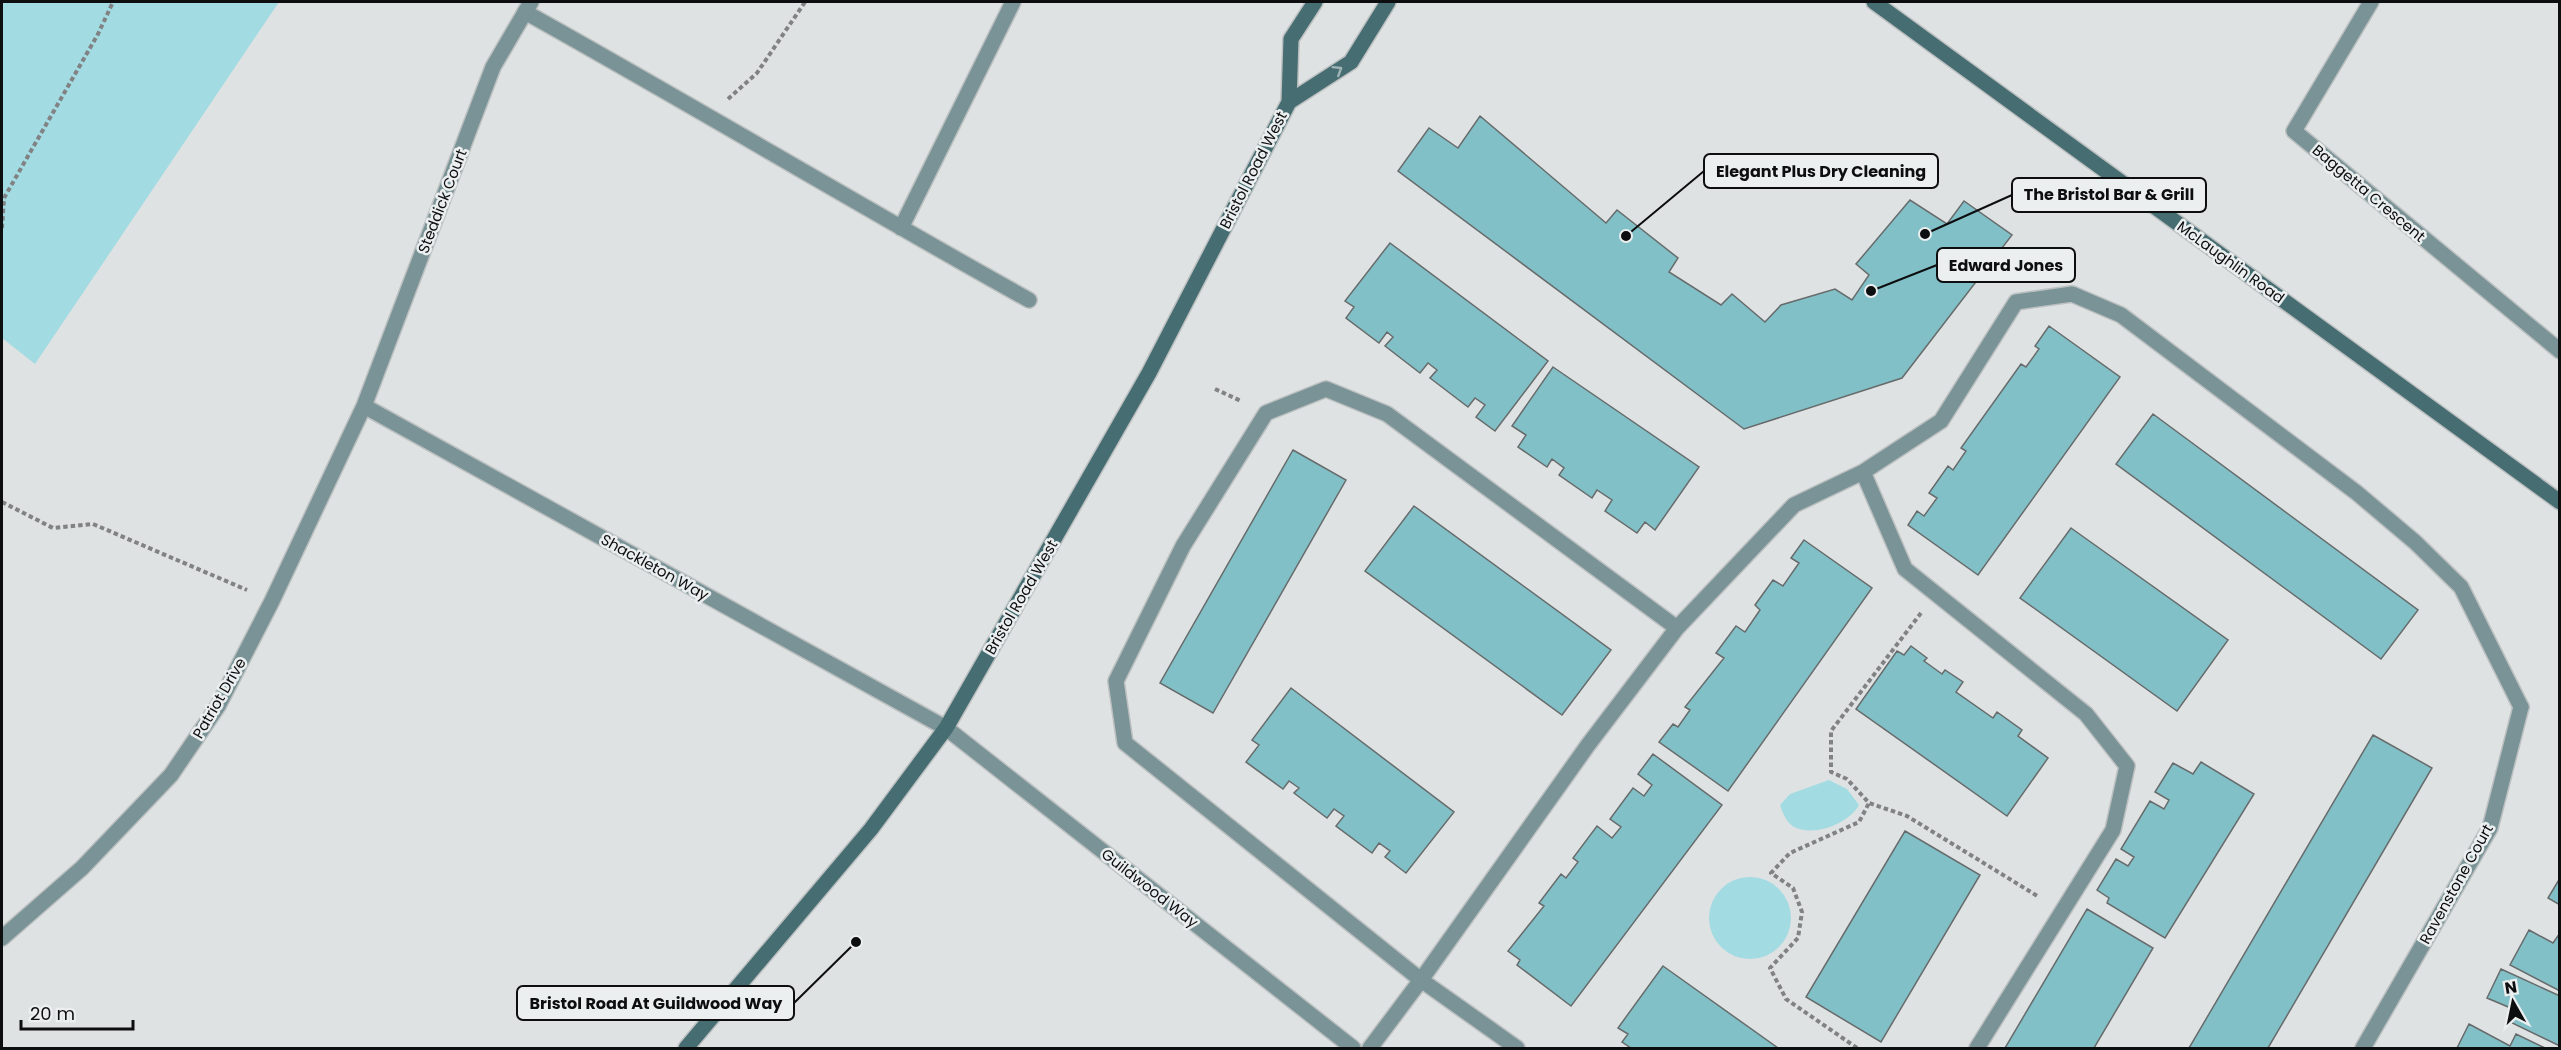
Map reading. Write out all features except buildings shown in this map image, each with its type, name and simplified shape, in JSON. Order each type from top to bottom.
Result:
[{"type":"street","points":[[901,228],[1013,2]]},
{"type":"street","name":"Bristol Road West","points":[[686,1048],[871,829],[946,728],[1149,373],[1289,102],[1291,39],[1315,2]]},
{"type":"street","name":"Bristol Road West","points":[[1289,102],[1351,62],[1388,2]]},
{"type":"street","name":"McLaughlin Road","points":[[1874,2],[2559,502]]},
{"type":"street","name":"Baggetta Crescent","points":[[2371,2],[2294,131],[2559,351]]},
{"type":"street","points":[[528,7],[901,228],[1029,300]]},
{"type":"street","name":"Steddick Court","points":[[364,406],[493,68],[528,7]]},
{"type":"street","name":"Ravenstone Court","points":[[1863,472],[1941,421],[2016,302],[2072,294],[2121,315],[2357,494],[2415,542],[2461,587],[2521,707],[2490,828],[2363,1048]]},
{"type":"street","points":[[1517,1048],[1421,980],[1125,742],[1116,681],[1183,546],[1266,413],[1326,388],[1387,414],[1677,628]]},
{"type":"street","name":"Patriot Drive","points":[[2,938],[82,868],[171,775],[219,706],[272,601],[364,406]]},
{"type":"street","name":"Shackleton Way","points":[[364,406],[946,728]]},
{"type":"street","points":[[1370,1048],[1588,745],[1677,628],[1794,504],[1863,472],[1905,569],[2086,714],[2127,766],[2114,830],[1977,1048]]},
{"type":"street","name":"Guildwood Way","points":[[946,728],[1353,1048]]},
{"type":"path","points":[[2,228],[4,198],[98,34],[113,2]]},
{"type":"path","points":[[710,115],[757,73],[805,2]]},
{"type":"path","points":[[2,502],[53,528],[93,524],[272,601]]},
{"type":"path","points":[[1936,593],[1831,731],[1831,772],[1847,779],[1869,803],[1907,816],[2063,911]]},
{"type":"path","points":[[1857,1048],[1786,999],[1770,968],[1798,938],[1802,912],[1793,888],[1771,873],[1790,853],[1859,822],[1869,803]]},
{"type":"shaded area","points":[[2,2],[279,2],[35,364],[2,338]]},
{"type":"shaded area","points":[[1829,780],[1847,789],[1859,805],[1854,811],[1840,822],[1823,829],[1804,830],[1790,824],[1780,805],[1790,794]]},
{"type":"shaded area","points":[[1742,877],[1758,877],[1773,884],[1784,895],[1791,910],[1788,934],[1779,947],[1758,959],[1742,959],[1727,952],[1716,941],[1709,926],[1709,910],[1716,895],[1727,884]]},
{"type":"place","name":"The Bristol Bar & Grill","points":[[1925,234]]},
{"type":"place","name":"Elegant Plus Dry Cleaning","points":[[1626,236]]},
{"type":"place","name":"Edward Jones","points":[[1871,291]]},
{"type":"place","name":"Bristol Road At Guildwood Way","points":[[856,942]]}]
